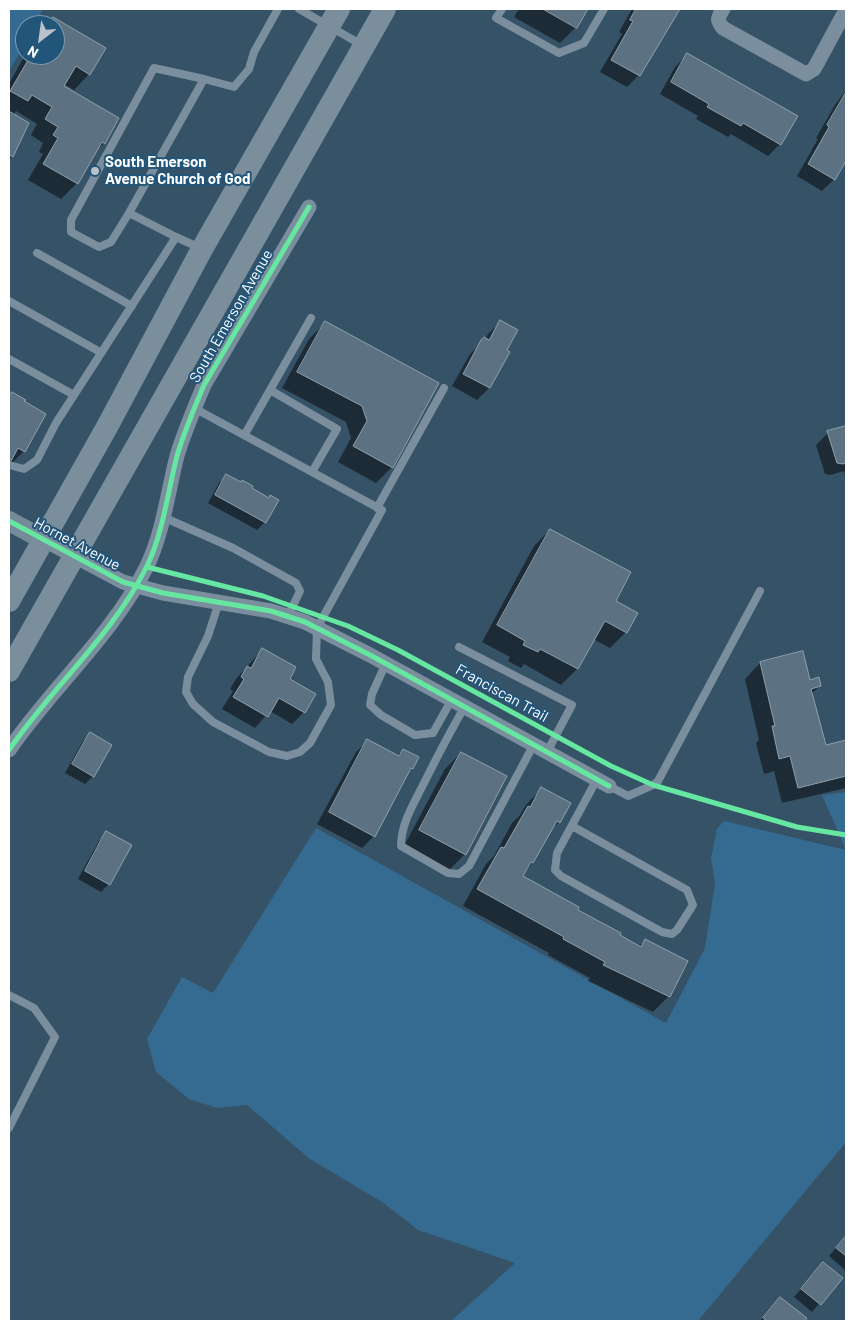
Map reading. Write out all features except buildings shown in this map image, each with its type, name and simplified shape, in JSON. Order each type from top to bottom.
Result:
[{"type":"main road","name":"South Emerson Avenue","points":[[9,671],[385,9]]},
{"type":"main road","points":[[9,601],[148,352],[202,249],[334,17]]},
{"type":"street","points":[[723,9],[718,21],[723,28],[806,74],[814,69],[846,10]]},
{"type":"street","name":"South Emerson Avenue","points":[[9,750],[31,720],[109,625],[151,557],[178,456],[194,408],[204,386],[309,207]]},
{"type":"street","name":"Hornet Avenue","points":[[9,521],[123,582],[163,593],[219,602]]},
{"type":"street","points":[[219,602],[288,616],[317,628],[386,663],[603,782]]},
{"type":"lane","points":[[204,79],[111,242],[99,247],[71,232],[72,220],[154,68],[204,79],[234,87],[249,69],[254,52],[278,9]]},
{"type":"lane","points":[[299,9],[334,17],[364,46]]},
{"type":"lane","points":[[502,9],[496,18],[559,54],[584,43],[604,9]]},
{"type":"lane","points":[[129,213],[202,249]]},
{"type":"lane","points":[[9,465],[24,469],[37,460],[56,423],[100,352],[176,237]]},
{"type":"lane","points":[[37,253],[132,306]]},
{"type":"lane","points":[[9,300],[100,352]]},
{"type":"lane","points":[[245,434],[311,318]]},
{"type":"lane","points":[[9,359],[74,394]]},
{"type":"lane","points":[[377,508],[444,388]]},
{"type":"lane","points":[[270,390],[337,429],[312,472]]},
{"type":"lane","points":[[194,408],[382,510],[317,628],[316,659],[328,682],[331,705],[310,743],[300,752],[287,756],[270,752],[213,722],[193,704],[186,692],[188,677],[208,636],[219,602]]},
{"type":"lane","points":[[163,517],[233,548],[296,583],[300,591],[288,616]]},
{"type":"lane","points":[[572,826],[688,890],[693,905],[677,930],[672,934],[662,932],[561,876],[555,870],[557,854],[572,826],[603,782],[628,796],[654,785],[658,781],[760,591]]},
{"type":"lane","points":[[458,703],[403,826],[401,846],[448,873],[459,874],[469,866],[540,748],[572,705],[459,646]]},
{"type":"lane","points":[[386,663],[372,694],[370,705],[381,715],[407,730],[415,734],[434,733],[458,703]]},
{"type":"lane","points":[[9,995],[34,1008],[55,1037],[9,1128]]},
{"type":"shaded area","points":[[9,9],[43,9],[40,15],[15,15],[15,61],[9,72]]},
{"type":"shaded area","points":[[846,792],[846,850],[822,795]]},
{"type":"shaded area","points":[[724,821],[846,850],[846,1142],[698,1321],[451,1321],[515,1263],[418,1230],[382,1202],[310,1159],[247,1105],[217,1108],[189,1099],[156,1072],[147,1039],[182,977],[213,993],[316,828],[666,1023],[705,948],[715,883],[711,858],[717,829]]},
{"type":"cycle path","points":[[9,750],[44,704],[100,638],[133,591],[147,566],[161,526],[180,447],[204,385],[309,207]]},
{"type":"cycle path","points":[[9,521],[123,582],[163,593],[271,611],[305,622],[370,655],[609,786]]},
{"type":"cycle path","name":"Franciscan Trail","points":[[147,567],[263,596],[348,626],[398,650],[611,766],[653,785],[797,827],[846,835]]},
{"type":"place","name":"South Emerson Avenue Church of God","points":[[95,171]]}]
